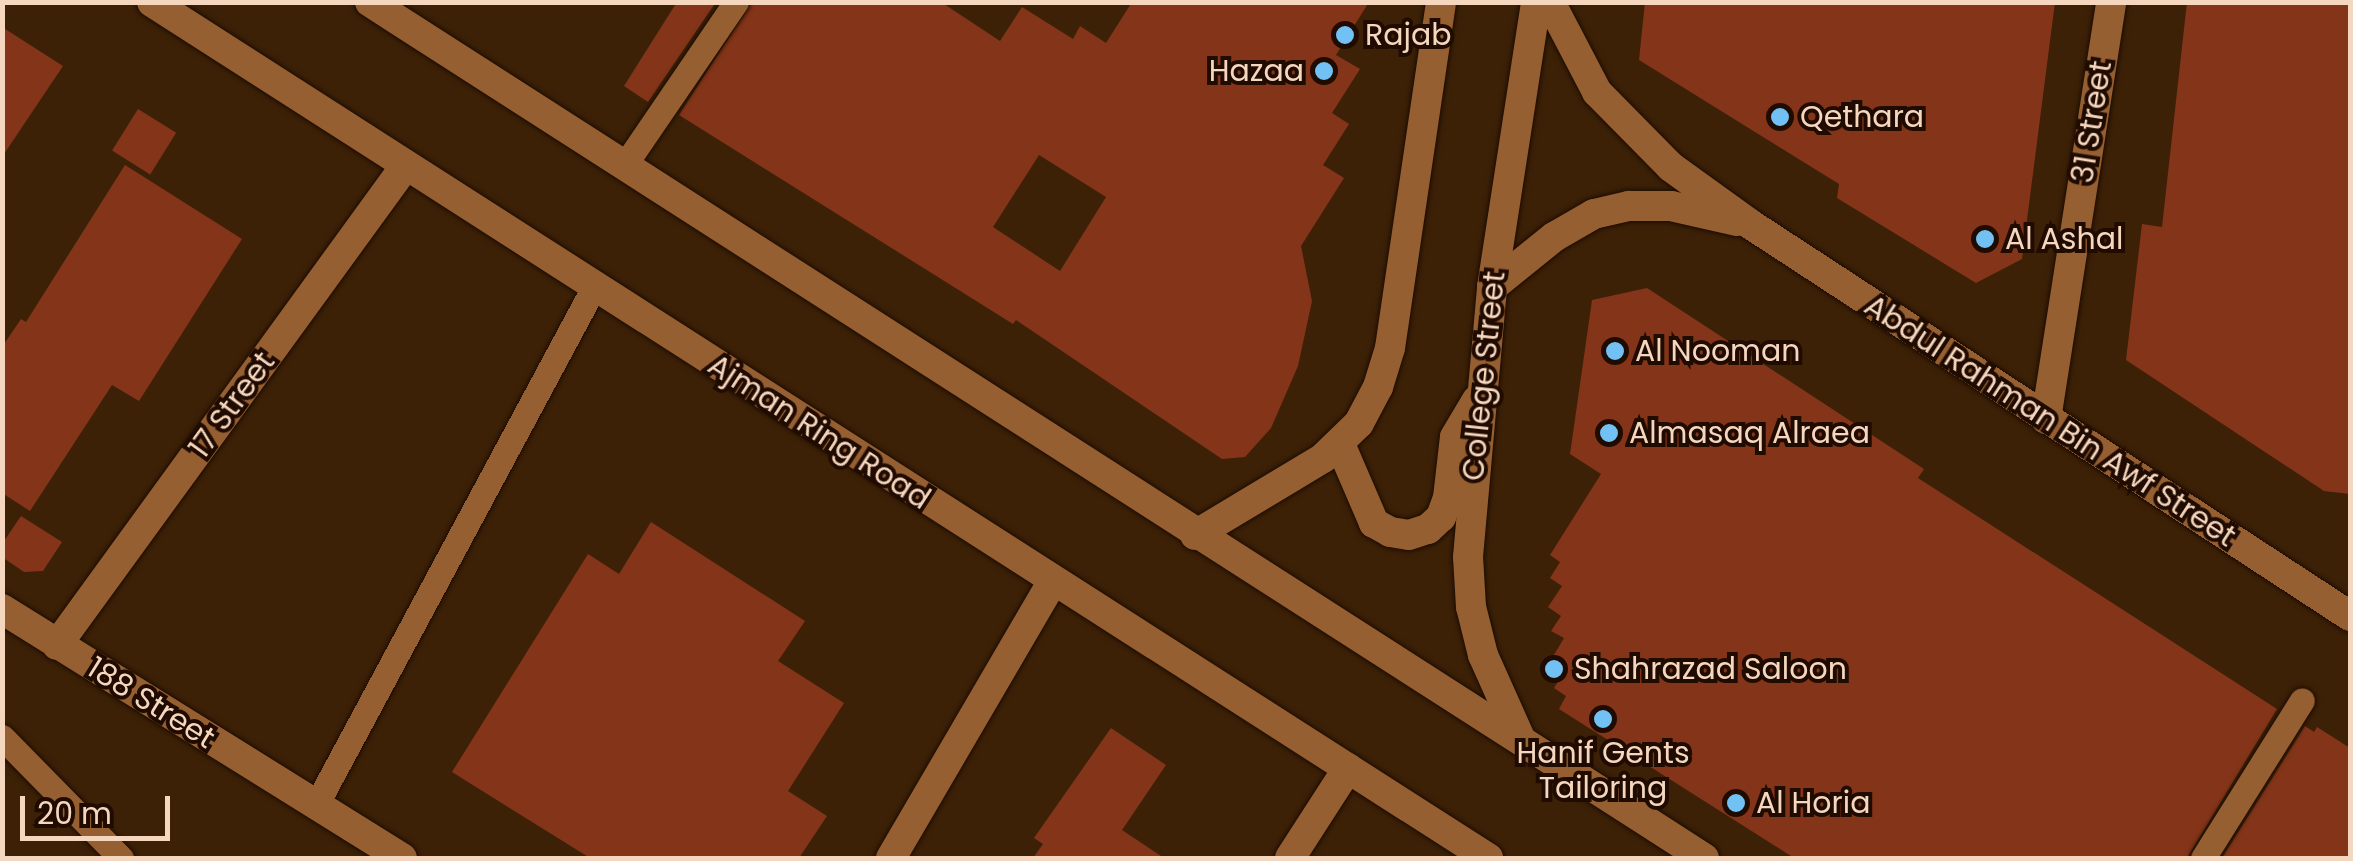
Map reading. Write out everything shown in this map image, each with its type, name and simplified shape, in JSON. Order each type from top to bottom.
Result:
[{"type":"main road","name":"Ajman Ring Road","points":[[152,2],[1488,858]]},
{"type":"main road","points":[[370,2],[1195,535],[1704,858]]},
{"type":"main road","points":[[1195,535],[1298,477],[1340,444],[1359,423],[1378,387],[1390,348],[1442,2]]},
{"type":"main road","name":"College Street","points":[[1523,743],[1483,655],[1471,607],[1468,556],[1492,287],[1536,2]]},
{"type":"main road","name":"Abdul Rahman Bin Awf Street","points":[[1550,2],[1597,92],[1632,133],[1750,224],[2350,616]]},
{"type":"main road","name":"31 Street","points":[[2046,420],[2111,2]]},
{"type":"main road","name":"17 Street","points":[[57,645],[406,165]]},
{"type":"main road","name":"Abdul Rahman Bin Awf Street","points":[[1492,287],[1554,238],[1594,214],[1672,206],[1750,224]]},
{"type":"main road","points":[[1340,444],[1374,522],[1390,532],[1410,535],[1428,529],[1441,517],[1448,498],[1459,424],[1480,397]]},
{"type":"main road","points":[[891,858],[1052,582]]},
{"type":"main road","name":"188 Street","points":[[2,608],[402,858]]},
{"type":"main road","points":[[1290,858],[1348,768]]},
{"type":"lane","points":[[624,166],[736,2]]},
{"type":"lane","points":[[316,805],[594,286]]},
{"type":"lane","points":[[2202,858],[2302,700]]},
{"type":"lane","points":[[2,737],[121,858]]},
{"type":"building","points":[[677,2],[716,2],[648,102],[624,86]]},
{"type":"building","points":[[752,2],[941,2],[1000,41],[1022,7],[1073,39],[1080,26],[1106,43],[1132,2],[1369,2],[1336,55],[1360,69],[1332,113],[1349,124],[1323,165],[1344,178],[1301,246],[1312,301],[1298,366],[1271,428],[1245,457],[1222,459],[1016,320],[1013,324],[679,115]],"holes":[[[1039,155],[1106,197],[1060,271],[993,227]]]},
{"type":"building","points":[[1645,2],[2055,2],[2022,259],[1976,283],[1837,198],[1839,184],[1639,60]]},
{"type":"building","points":[[2187,2],[2350,2],[2350,494],[2324,491],[2126,360],[2142,224],[2162,227]]},
{"type":"building","points":[[2,27],[63,66],[2,157]]},
{"type":"building","points":[[138,109],[176,133],[150,174],[112,151]]},
{"type":"building","points":[[125,165],[242,239],[139,401],[112,385],[30,511],[2,493],[2,347],[21,319],[26,322]]},
{"type":"building","points":[[1647,288],[1924,469],[1918,478],[2277,709],[2187,858],[1794,858],[1559,709],[1566,696],[1554,688],[1565,670],[1551,660],[1564,638],[1551,631],[1561,616],[1548,607],[1562,586],[1550,578],[1560,562],[1550,555],[1601,474],[1570,454],[1592,300]]},
{"type":"building","points":[[21,516],[62,542],[43,571],[24,572],[2,557],[2,544]]},
{"type":"building","points":[[651,522],[805,621],[778,661],[844,703],[788,791],[827,816],[799,858],[590,858],[452,772],[588,554],[619,574]]},
{"type":"building","points":[[2305,726],[2314,732],[2317,727],[2350,748],[2350,858],[2222,858]]},
{"type":"building","points":[[1111,728],[1166,765],[1122,830],[1164,858],[1033,858],[1043,844],[1034,838]]},
{"type":"place","name":"Rajab","points":[[1345,35]]},
{"type":"place","name":"Hazaa","points":[[1324,71]]},
{"type":"place","name":"Qethara","points":[[1780,117]]},
{"type":"place","name":"Al Ashal","points":[[1985,239]]},
{"type":"place","name":"Al Nooman","points":[[1615,351]]},
{"type":"place","name":"Almasaq Alraea","points":[[1609,433]]},
{"type":"place","name":"Shahrazad Saloon","points":[[1554,669]]},
{"type":"place","name":"Hanif Gents Tailoring","points":[[1603,719]]},
{"type":"place","name":"Al Horia","points":[[1736,803]]}]
